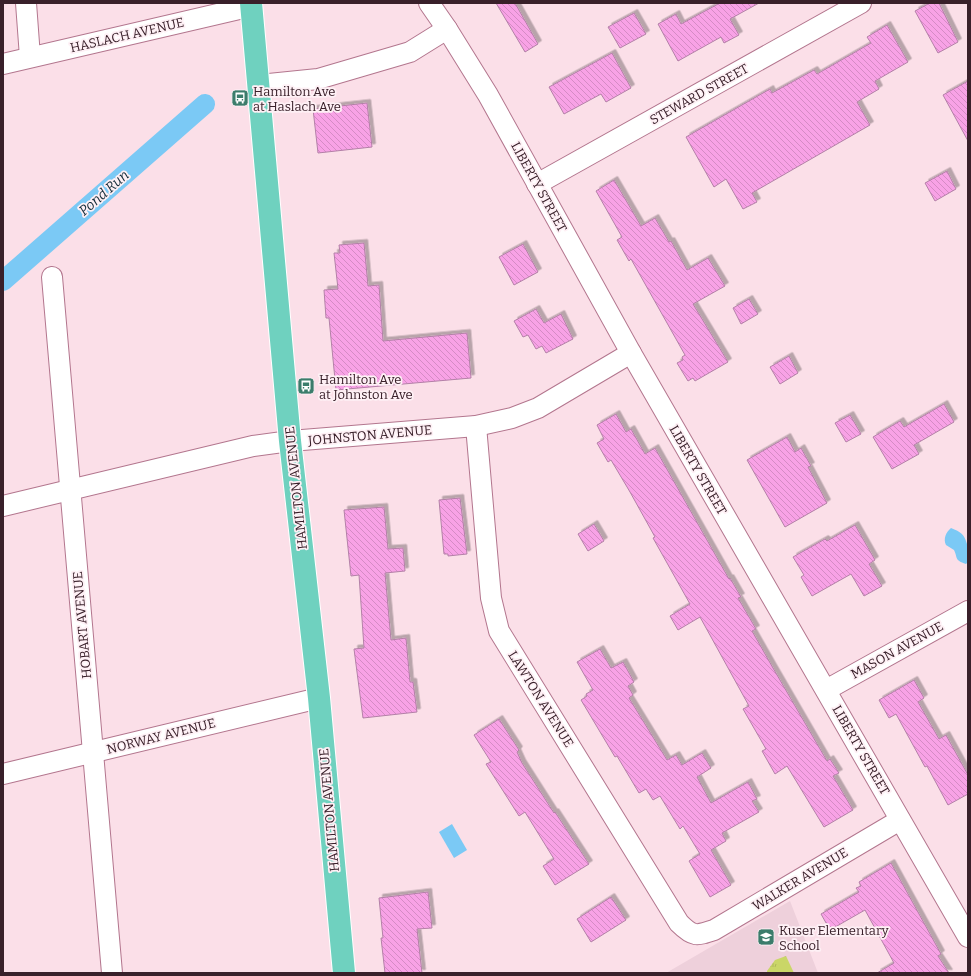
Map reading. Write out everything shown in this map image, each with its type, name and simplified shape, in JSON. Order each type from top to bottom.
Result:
[{"type":"main road","name":"HAMILTON AVENUE","points":[[252,5],[290,441],[319,698],[344,973]]},
{"type":"street","points":[[26,3],[30,57]]},
{"type":"street","name":"LIBERTY STREET","points":[[428,3],[447,29],[488,95],[631,353],[968,937]]},
{"type":"street","name":"STEWARD STREET","points":[[537,184],[861,3]]},
{"type":"street","name":"HASLACH AVENUE","points":[[3,64],[252,5]]},
{"type":"street","points":[[259,85],[318,79],[410,52],[447,29]]},
{"type":"street","name":"HOBART AVENUE","points":[[52,277],[112,973]]},
{"type":"street","name":"JOHNSTON AVENUE","points":[[3,506],[253,446],[290,441],[476,426],[512,418],[538,408],[631,353]]},
{"type":"street","name":"LAWTON AVENUE","points":[[476,426],[492,598],[499,631],[678,923],[687,932],[698,935]]},
{"type":"street","name":"MASON AVENUE","points":[[826,690],[968,611]]},
{"type":"street","name":"NORWAY AVENUE","points":[[3,774],[319,698]]},
{"type":"street","name":"WALKER AVENUE","points":[[698,935],[714,930],[900,820]]},
{"type":"shaded area","name":"Kuser Elementary School","points":[[790,901],[818,973],[666,973]]},
{"type":"green space","points":[[786,956],[794,973],[767,973],[775,960]]},
{"type":"water","points":[[951,528],[962,534],[968,545],[968,562],[966,564],[958,560],[954,550],[946,545],[946,536]]},
{"type":"water","points":[[452,824],[467,850],[454,858],[439,832]]},
{"type":"building","points":[[496,3],[515,3],[538,44],[525,52]]},
{"type":"building","points":[[720,3],[759,3],[730,19],[739,35],[724,43],[721,37],[678,61],[658,24],[676,14],[681,24]]},
{"type":"building","points":[[930,3],[939,3],[958,42],[938,53],[915,11]]},
{"type":"building","points":[[634,13],[646,34],[620,48],[608,27]]},
{"type":"building","points":[[887,25],[908,62],[875,81],[879,89],[857,102],[870,125],[752,193],[757,202],[743,209],[726,179],[714,187],[686,137],[770,89],[772,93],[814,70],[817,74],[871,43],[867,37]]},
{"type":"building","points":[[612,53],[631,88],[606,102],[601,94],[564,114],[549,87]]},
{"type":"building","points":[[968,81],[968,141],[943,95]]},
{"type":"building","points":[[367,103],[372,147],[318,153],[313,109]]},
{"type":"building","points":[[947,171],[956,189],[935,201],[925,183]]},
{"type":"building","points":[[614,180],[641,226],[655,218],[669,242],[671,241],[687,270],[708,258],[725,286],[693,304],[728,362],[695,381],[693,378],[688,381],[677,363],[683,360],[682,357],[685,355],[631,259],[629,261],[617,240],[622,237],[596,191]]},
{"type":"building","points":[[364,243],[368,286],[379,285],[383,341],[467,333],[471,378],[336,390],[329,318],[326,318],[324,290],[338,289],[334,253],[340,253],[339,245]]},
{"type":"building","points":[[523,244],[538,272],[514,285],[499,257]]},
{"type":"building","points":[[749,299],[758,314],[741,324],[733,308]]},
{"type":"building","points":[[536,309],[544,323],[561,314],[573,339],[546,353],[542,346],[536,349],[528,335],[523,337],[514,321]]},
{"type":"building","points":[[789,356],[798,373],[780,384],[770,367]]},
{"type":"building","points":[[944,404],[954,422],[914,445],[919,454],[892,469],[873,437],[900,421],[904,427]]},
{"type":"building","points":[[616,414],[626,432],[631,429],[645,454],[655,448],[729,579],[730,578],[741,597],[738,598],[756,629],[752,631],[827,761],[830,759],[839,773],[833,776],[853,810],[824,827],[787,766],[775,774],[762,751],[766,749],[743,709],[749,706],[700,617],[678,630],[670,616],[690,604],[653,538],[655,537],[630,492],[611,460],[608,462],[597,443],[604,439],[597,425]]},
{"type":"building","points":[[850,415],[861,434],[846,442],[835,423]]},
{"type":"building","points":[[787,437],[795,452],[801,448],[811,466],[808,467],[827,503],[785,527],[747,460]]},
{"type":"building","points":[[460,498],[467,554],[448,556],[448,554],[444,554],[439,500]]},
{"type":"building","points":[[384,507],[388,549],[403,548],[405,571],[385,573],[391,640],[406,638],[410,682],[413,682],[417,712],[363,718],[354,649],[364,648],[359,575],[351,576],[344,510]]},
{"type":"building","points":[[594,524],[604,541],[588,551],[578,534]]},
{"type":"building","points":[[855,525],[875,560],[869,564],[882,586],[864,596],[851,574],[812,596],[801,577],[804,575],[793,557],[825,539],[827,541]]},
{"type":"building","points":[[600,649],[611,668],[623,662],[634,682],[628,686],[633,695],[629,698],[667,760],[676,755],[682,765],[702,753],[711,768],[697,777],[711,803],[748,782],[757,799],[752,801],[759,812],[722,833],[726,841],[711,850],[731,885],[710,897],[689,861],[700,854],[683,826],[680,829],[660,796],[653,800],[646,789],[639,793],[617,756],[615,757],[581,700],[587,696],[586,694],[593,690],[577,662]]},
{"type":"building","points":[[914,680],[924,698],[918,702],[939,739],[946,735],[968,775],[968,794],[948,805],[896,714],[889,718],[879,700]]},
{"type":"building","points":[[499,719],[519,750],[517,752],[522,763],[589,864],[555,885],[543,866],[554,859],[525,812],[519,816],[486,764],[491,762],[474,735]]},
{"type":"building","points":[[891,863],[941,954],[938,956],[949,973],[877,973],[894,963],[865,910],[830,930],[821,914],[859,892],[856,888],[861,886],[859,882]]},
{"type":"building","points":[[428,892],[432,928],[417,929],[422,973],[385,973],[379,898]]},
{"type":"building","points":[[611,897],[626,920],[591,942],[577,919]]},
{"type":"waterway","name":"Pond Run","points":[[3,281],[205,104]]},
{"type":"place","name":"Hamilton Ave at Haslach Ave","points":[[240,98]]},
{"type":"place","name":"Hamilton Ave at Johnston Ave","points":[[306,386]]},
{"type":"place","name":"Kuser Elementary School","points":[[766,937]]}]
